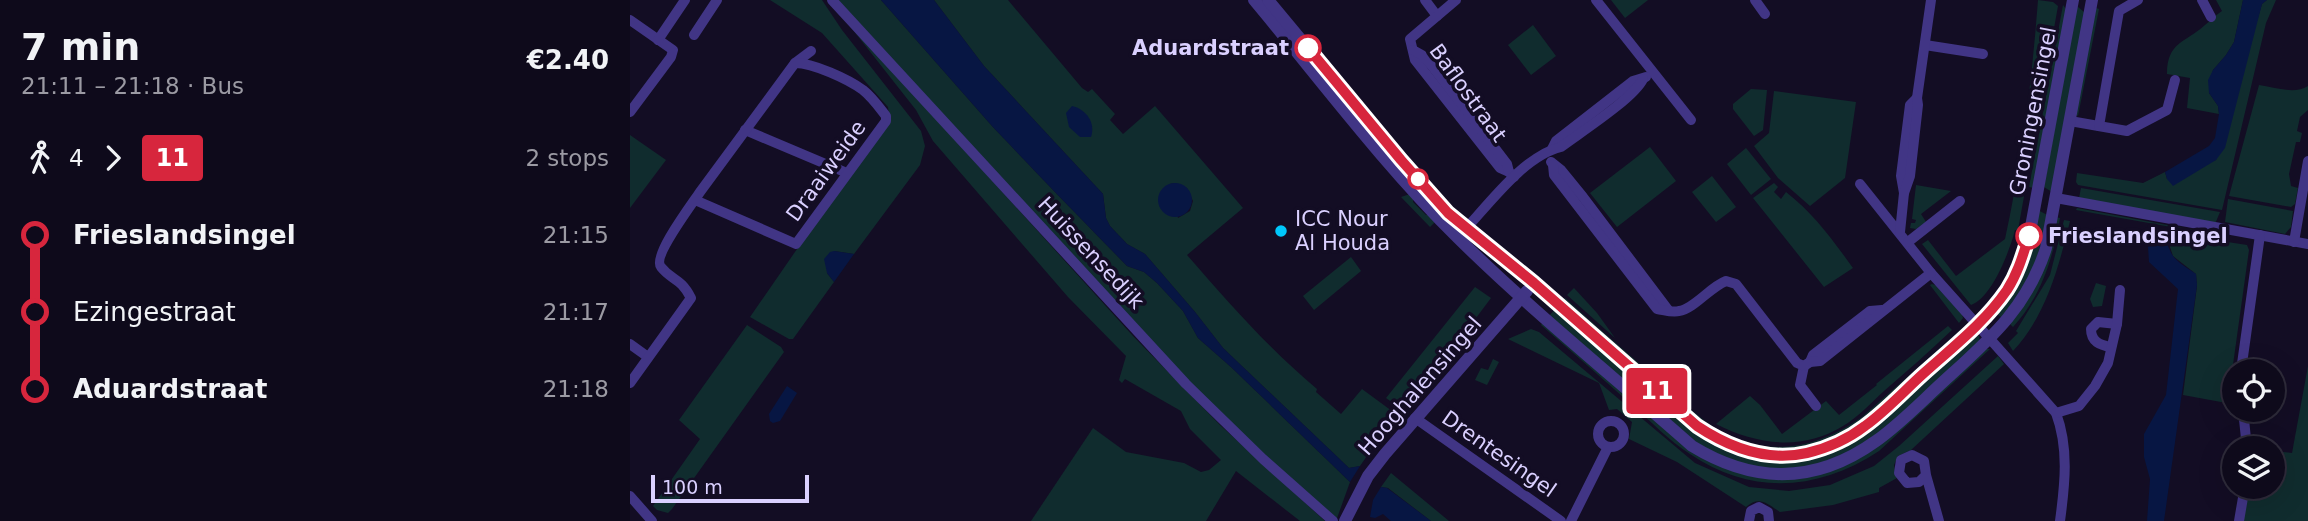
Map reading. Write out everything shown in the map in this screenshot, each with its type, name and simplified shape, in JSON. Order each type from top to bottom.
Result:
[{"type":"street","points":[[658,40],[685,0]]},
{"type":"street","points":[[694,35],[717,0]]},
{"type":"street","name":"Huissensedijk","points":[[832,0],[1186,384],[1263,459],[1331,519]]},
{"type":"street","name":"Groningensingel","points":[[1254,0],[1409,186],[1462,233],[1523,296],[1692,446],[1712,458],[1764,474],[1803,473],[1828,466],[1854,455],[1878,440],[1991,338],[2018,308],[2032,284],[2046,248],[2091,0]]},
{"type":"street","name":"Groningensingel","points":[[1268,0],[1462,233],[1534,283],[1697,426],[1721,441],[1751,453],[1781,456],[1830,447],[1867,425],[1978,324],[2008,288],[2021,262],[2037,195],[2073,0]]},
{"type":"street","points":[[1425,0],[1437,16]]},
{"type":"street","name":"Baflostraat","points":[[1456,0],[1410,38],[1413,50],[1432,66],[1507,164],[1511,174]]},
{"type":"street","points":[[1755,0],[1765,14]]},
{"type":"street","points":[[1900,232],[1904,193],[1910,176],[1917,98],[1931,0]]},
{"type":"street","points":[[2099,126],[2119,11],[2138,0]]},
{"type":"street","points":[[2202,0],[2211,18]]},
{"type":"street","points":[[1598,1],[1647,76],[1691,120]]},
{"type":"street","points":[[630,20],[673,50],[671,57],[630,112]]},
{"type":"street","points":[[1925,45],[1983,54]]},
{"type":"street","points":[[630,383],[691,298],[682,282],[660,267],[660,255],[745,130],[795,63],[811,51]]},
{"type":"street","name":"Draaiweide","points":[[695,200],[796,244],[886,121],[886,116],[863,91],[807,63],[795,63]]},
{"type":"street","points":[[1462,233],[1511,174],[1549,151],[1556,141],[1633,81],[1647,76]]},
{"type":"street","name":"Groningensingel","points":[[2070,121],[2127,131],[2167,110],[2175,80]]},
{"type":"street","points":[[745,130],[847,173]]},
{"type":"street","points":[[1549,151],[1554,175],[1657,309],[1677,312],[1684,310],[1716,285],[1726,281],[1736,284],[1797,363],[1820,361],[1931,273]]},
{"type":"street","points":[[2294,242],[2308,161]]},
{"type":"street","points":[[1860,184],[1931,273],[2056,413],[2063,433],[2065,458],[2060,521]]},
{"type":"street","points":[[2037,195],[2308,244]]},
{"type":"street","points":[[1908,242],[1961,201]]},
{"type":"street","points":[[2243,359],[2260,236]]},
{"type":"street","name":"Hooghalensingel","points":[[1345,521],[1368,476],[1415,418],[1534,283]]},
{"type":"street","points":[[2056,413],[2079,406],[2108,363],[2117,324],[2120,289]]},
{"type":"street","points":[[2111,347],[2096,343],[2091,329],[2098,322],[2117,324]]},
{"type":"street","points":[[630,344],[648,357]]},
{"type":"street","points":[[1807,364],[1800,385],[1816,406]]},
{"type":"street","name":"Drentesingel","points":[[1415,418],[1561,521]]},
{"type":"street","points":[[1571,521],[1608,447]]},
{"type":"street","points":[[1926,475],[1939,521]]},
{"type":"street","points":[[630,496],[652,521]]},
{"type":"street","points":[[2239,521],[2243,499]]},
{"type":"street","points":[[1749,521],[1751,510],[1759,507],[1768,512],[1769,521]]},
{"type":"green space","points":[[770,0],[822,0],[842,30],[921,131],[925,146],[920,165],[854,254],[834,251],[827,273],[834,282],[793,339],[750,317],[889,116],[888,107],[822,33]]},
{"type":"green space","points":[[836,0],[881,0],[992,126],[1053,190],[1127,266],[1144,272],[1157,283],[1183,311],[1198,338],[1350,482],[1336,521],[1182,377]]},
{"type":"green space","points":[[934,0],[1008,0],[1082,88],[1088,92],[1092,89],[1115,114],[1110,120],[1123,134],[1155,106],[1243,208],[1187,255],[1233,308],[1341,414],[1362,389],[1396,414],[1360,466],[1349,468],[1223,348],[1145,254],[1127,244],[1110,226],[1106,218],[1103,194],[984,66]],"holes":[[[1175,183],[1187,188],[1193,201],[1190,211],[1178,218],[1170,184]]]},
{"type":"green space","points":[[1611,0],[1648,0],[1625,18]]},
{"type":"green space","points":[[2038,0],[2053,2],[2058,6],[2018,230],[2015,230],[1993,283],[1979,301],[1971,305],[1922,244],[1928,240],[1956,276],[2005,239],[2026,120]]},
{"type":"green space","points":[[2216,0],[2243,0],[2234,42],[2213,70],[2209,93],[2218,106],[2219,114],[2187,108],[2190,78],[2167,74],[2170,55],[2178,44],[2222,11]]},
{"type":"green space","points":[[2267,0],[2276,0],[2266,23],[2222,210],[2078,185],[2077,173],[2143,183],[2165,172],[2167,179],[2216,160],[2262,4]]},
{"type":"green space","points":[[2063,5],[2066,9],[2034,188],[2029,187]]},
{"type":"green space","points":[[2077,6],[2085,13],[2052,192],[2044,187]]},
{"type":"green space","points":[[2094,7],[2099,9],[2078,116],[2075,114]]},
{"type":"green space","points":[[838,11],[1133,336],[1220,425],[1325,521],[1300,521],[1236,471],[1206,521],[1031,521],[1093,428],[1126,452],[1184,463],[1201,472],[1209,470],[1221,460],[1190,429],[1181,411],[1125,379],[1122,383],[1119,380],[1126,356],[1068,297],[933,141],[916,110]]},
{"type":"green space","points":[[1533,25],[1556,56],[1531,75],[1508,45]]},
{"type":"green space","points":[[2259,85],[2291,90],[2308,86],[2308,110],[2300,117],[2297,131],[2302,133],[2300,142],[2296,142],[2289,174],[2291,186],[2298,188],[2295,204],[2291,207],[2229,196]]},
{"type":"green space","points":[[1751,89],[1767,90],[1763,130],[1754,136],[1733,109],[1733,104]]},
{"type":"green space","points":[[1774,91],[1856,102],[1845,178],[1810,206],[1778,178],[1754,146],[1769,133]]},
{"type":"green space","points":[[630,135],[666,160],[630,208]]},
{"type":"green space","points":[[1650,147],[1676,181],[1617,227],[1590,193]]},
{"type":"green space","points":[[1746,148],[1771,179],[1751,195],[1727,164]]},
{"type":"green space","points":[[1712,176],[1736,207],[1716,222],[1692,192]]},
{"type":"green space","points":[[1774,183],[1778,187],[1774,192],[1781,199],[1786,192],[1805,209],[1853,268],[1824,287],[1753,198]]},
{"type":"green space","points":[[1916,185],[1951,191],[1921,214],[1926,222],[1916,229],[1910,228],[1911,223],[1916,220],[1912,219]]},
{"type":"green space","points":[[2081,188],[2220,212],[2215,224],[2079,198]]},
{"type":"green space","points":[[1410,194],[1413,196],[1413,202],[1436,221],[1430,227],[1401,197]]},
{"type":"green space","points":[[2228,199],[2293,211],[2291,227],[2285,234],[2225,222]]},
{"type":"green space","points":[[2077,208],[2215,234],[2216,235],[2076,210]]},
{"type":"green space","points":[[2038,210],[2049,216],[2032,275],[2003,319],[1995,312]]},
{"type":"green space","points":[[2055,217],[2060,218],[2054,248],[2044,276],[2031,303],[2013,327],[2009,323]]},
{"type":"green space","points":[[2064,220],[2070,221],[2050,290],[2034,322],[2013,351],[2008,343],[2018,333],[2016,331],[2050,275]]},
{"type":"green space","points":[[2156,231],[2247,245],[2249,250],[2234,359],[2222,359],[2222,402],[2183,395],[2197,286],[2196,274],[2173,256],[2169,244]]},
{"type":"green space","points":[[1351,257],[1361,271],[1314,310],[1303,296]]},
{"type":"green space","points":[[2096,283],[2106,286],[2102,306],[2093,307],[2090,299]]},
{"type":"green space","points":[[1930,285],[1962,314],[1963,318],[1959,323]]},
{"type":"green space","points":[[1475,287],[1491,298],[1461,338],[1400,408],[1386,398]]},
{"type":"green space","points":[[1574,288],[1597,313],[1615,338],[1567,295]]},
{"type":"green space","points":[[1565,298],[1705,421],[1744,442],[1764,446],[1804,444],[1843,429],[1862,417],[1967,324],[1966,328],[1867,420],[1817,447],[1768,452],[1713,432],[1561,302]]},
{"type":"green space","points":[[1557,307],[1737,452],[1831,450],[1973,335],[1979,336],[1980,341],[1900,417],[1861,448],[1802,470],[1756,469],[1708,452],[1549,316]]},
{"type":"green space","points":[[1544,321],[1661,424],[1736,471],[1842,466],[1986,349],[1990,349],[1879,451],[1856,464],[1809,481],[1761,482],[1713,468],[1682,449],[1541,325]]},
{"type":"green space","points":[[747,325],[781,347],[784,352],[672,509],[668,513],[657,510],[653,506],[700,439],[679,420]]},
{"type":"green space","points":[[1948,326],[1952,330],[1864,410],[1827,434],[1796,442],[1779,442],[1747,437],[1716,424],[1750,396],[1782,434],[1826,401],[1839,415]]},
{"type":"green space","points":[[1531,329],[1539,332],[1695,463],[1749,487],[1789,491],[1830,485],[1874,466],[1998,356],[2004,364],[1911,450],[1898,456],[1894,465],[1897,478],[1879,488],[1879,492],[1833,505],[1780,512],[1759,501],[1746,507],[1677,462],[1629,439],[1632,422],[1617,409],[1609,410],[1599,383],[1508,339]]},
{"type":"green space","points":[[1493,359],[1499,362],[1487,385],[1475,380],[1481,368],[1488,370]]},
{"type":"green space","points":[[2308,366],[2308,521],[2243,521],[2248,499],[2285,499],[2285,452],[2292,453]]},
{"type":"green space","points":[[1391,473],[1449,521],[1431,521],[1388,488],[1381,487]]},
{"type":"water","points":[[881,0],[934,0],[984,66],[1103,194],[1106,218],[1110,226],[1127,244],[1145,254],[1223,348],[1349,468],[1360,466],[1350,482],[1198,338],[1183,311],[1157,283],[1144,272],[1127,266],[1053,190],[992,126]]},
{"type":"water","points":[[2243,0],[2267,0],[2262,4],[2225,148],[2216,160],[2173,186],[2165,172],[2209,146],[2215,138],[2219,114],[2218,106],[2209,93],[2208,80],[2234,42]]},
{"type":"water","points":[[1072,106],[1089,117],[1091,137],[1080,137],[1069,127],[1066,113]]},
{"type":"water","points":[[1175,183],[1187,188],[1192,200],[1187,212],[1175,217],[1163,212],[1158,200],[1163,188]]},
{"type":"water","points":[[2154,238],[2165,241],[2175,259],[2196,274],[2197,285],[2164,521],[2147,521],[2150,479],[2144,457],[2144,434],[2166,395],[2178,289],[2149,262],[2148,247]]},
{"type":"water","points":[[834,251],[854,254],[834,282],[827,273],[824,259]]},
{"type":"water","points":[[787,386],[797,393],[780,421],[773,423],[769,414]]},
{"type":"water","points":[[1381,487],[1387,488],[1431,521],[1391,521],[1383,514],[1370,517],[1373,500]]},
{"type":"bus line","name":"11","points":[[1308,48],[1448,213],[1534,283],[1697,426],[1721,441],[1751,453],[1781,456],[1806,453],[1830,447],[1867,425],[1991,311],[2008,288],[2021,262],[2029,236]]},
{"type":"place","name":"Aduardstraat","points":[[1308,48]]},
{"type":"place","name":"ICC Nour Al Houda","points":[[1281,231]]},
{"type":"place","name":"Frieslandsingel","points":[[2029,236]]}]
